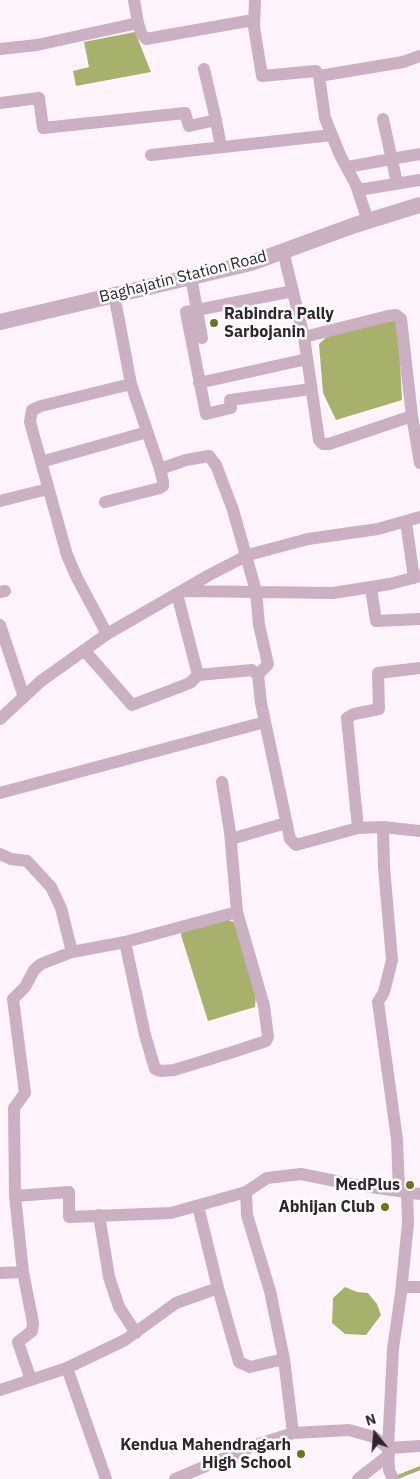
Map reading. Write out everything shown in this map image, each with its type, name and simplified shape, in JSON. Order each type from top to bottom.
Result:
[{"type":"street","points":[[134,0],[141,33],[146,39],[253,20]]},
{"type":"street","points":[[255,0],[256,10],[253,20],[262,76],[305,70],[316,71],[319,76],[325,118],[358,190],[368,221]]},
{"type":"street","points":[[0,49],[36,45],[138,23]]},
{"type":"street","points":[[319,76],[402,62],[420,56]]},
{"type":"street","points":[[204,69],[222,147]]},
{"type":"street","points":[[0,103],[39,98],[43,128],[186,113],[189,126],[216,120]]},
{"type":"street","points":[[383,118],[390,159],[397,184]]},
{"type":"street","points":[[150,155],[332,135]]},
{"type":"street","points":[[347,167],[420,154]]},
{"type":"street","points":[[358,190],[420,180]]},
{"type":"street","name":"Baghajatin Station Road","points":[[0,322],[251,263],[368,221],[420,205]]},
{"type":"street","points":[[283,251],[304,338],[319,440],[323,444],[329,444],[412,416]]},
{"type":"street","points":[[191,276],[202,338]]},
{"type":"street","points":[[293,291],[186,312],[199,383],[206,414],[231,408],[230,400],[312,389]]},
{"type":"street","points":[[105,502],[163,486],[160,469],[131,384],[114,294]]},
{"type":"street","points":[[304,338],[388,316],[396,316],[401,319],[412,416],[420,463]]},
{"type":"street","points":[[199,383],[307,360]]},
{"type":"street","points":[[107,634],[67,555],[30,422],[32,410],[131,384]]},
{"type":"street","points":[[40,462],[147,432]]},
{"type":"street","points":[[160,469],[186,460],[209,456],[213,460],[248,556],[256,591],[259,625],[268,664],[258,675]]},
{"type":"street","points":[[0,500],[48,489]]},
{"type":"street","points":[[0,719],[41,681],[107,634],[248,556],[308,539],[378,529],[420,517]]},
{"type":"street","points":[[180,593],[256,591],[297,594],[333,593],[371,588],[417,577],[406,522]]},
{"type":"street","points":[[371,588],[376,621],[420,619]]},
{"type":"street","points":[[180,593],[198,675]]},
{"type":"street","points":[[0,625],[24,697]]},
{"type":"street","points":[[84,650],[132,705],[190,683],[198,675],[252,670],[258,675],[265,722],[286,823],[290,839],[296,845],[358,828],[383,827],[420,830]]},
{"type":"street","points":[[358,828],[347,718],[354,714],[379,709],[378,673],[420,668]]},
{"type":"street","points":[[0,793],[265,722]]},
{"type":"street","points":[[125,942],[145,1035],[155,1069],[161,1071],[174,1070],[266,1041],[268,1038],[264,1006],[238,912],[231,838],[222,782]]},
{"type":"street","points":[[231,838],[286,823]]},
{"type":"street","points":[[383,827],[384,867],[392,960],[384,992],[378,1002],[408,1223],[402,1287],[394,1337],[389,1451],[391,1474]]},
{"type":"street","points":[[0,854],[11,859],[27,861],[51,887],[61,908],[72,952]]},
{"type":"street","points":[[31,1380],[18,1342],[32,1330],[33,1323],[23,1272],[15,1196],[14,1108],[25,1094],[13,999],[25,987],[34,970],[41,964],[72,952],[125,942],[238,912]]},
{"type":"street","points":[[15,1196],[69,1192],[69,1217],[171,1213],[246,1192],[267,1178],[301,1174],[350,1184],[420,1194]]},
{"type":"street","points":[[246,1192],[247,1215],[270,1291],[284,1359],[293,1433]]},
{"type":"street","points":[[198,1206],[218,1288],[239,1362],[250,1367],[284,1359]]},
{"type":"street","points":[[99,1216],[109,1277],[119,1307],[136,1333]]},
{"type":"street","points":[[0,1273],[23,1272]]},
{"type":"street","points":[[402,1287],[420,1287]]},
{"type":"street","points":[[0,1390],[67,1368],[136,1333],[164,1309],[218,1288]]},
{"type":"street","points":[[67,1368],[106,1479]]},
{"type":"street","points":[[175,1479],[206,1473],[256,1445],[293,1433],[349,1430],[374,1437],[389,1451]]},
{"type":"street","points":[[358,1479],[389,1451],[420,1446]]},
{"type":"shaded area","points":[[135,32],[151,72],[76,86],[73,71],[89,67],[84,42]]},
{"type":"shaded area","points":[[398,320],[402,400],[336,420],[323,393],[319,344],[333,331]]},
{"type":"shaded area","points":[[223,918],[239,924],[256,995],[255,1007],[208,1021],[181,935],[183,928]]},
{"type":"shaded area","points":[[345,1287],[357,1292],[368,1293],[377,1304],[381,1315],[366,1335],[345,1334],[332,1323],[333,1298]]},
{"type":"waterway","points":[[395,1478],[420,1468]]},
{"type":"place","name":"Rabindra Pally Sarbojanin","points":[[214,323]]},
{"type":"place","name":"MedPlus","points":[[410,1185]]},
{"type":"place","name":"Abhijan Club","points":[[385,1207]]},
{"type":"place","name":"Kendua Mahendragarh High School","points":[[301,1454]]}]
